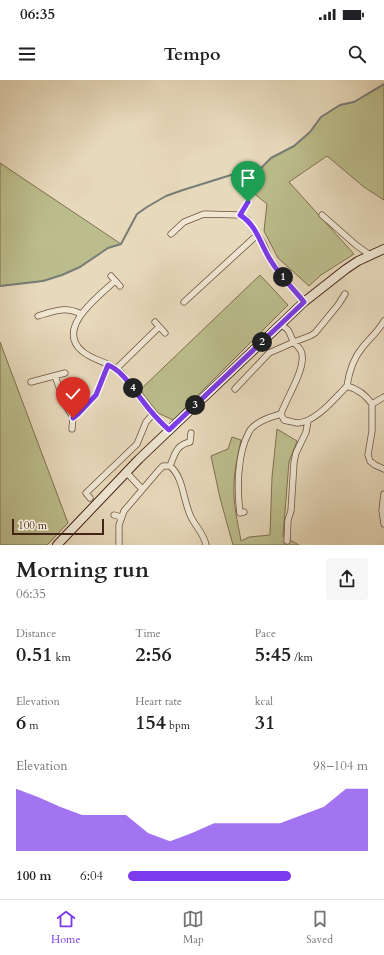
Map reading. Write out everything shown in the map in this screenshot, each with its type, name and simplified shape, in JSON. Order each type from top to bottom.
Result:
[{"type":"street","points":[[240,215],[248,202]]},
{"type":"street","points":[[171,234],[184,222],[204,214],[240,215],[247,219],[270,260],[304,302]]},
{"type":"street","points":[[322,215],[356,246],[370,255]]},
{"type":"street","points":[[337,228],[344,224]]},
{"type":"street","points":[[184,302],[257,235]]},
{"type":"street","points":[[57,545],[169,430],[304,302],[346,269],[370,255],[384,249]]},
{"type":"street","points":[[120,286],[113,279],[81,314],[76,322],[73,335],[76,345],[83,352],[116,369],[125,377],[153,414],[169,430]]},
{"type":"street","points":[[235,389],[269,353],[314,333],[338,305],[345,294]]},
{"type":"street","points":[[38,316],[66,309],[73,310],[81,314]]},
{"type":"street","points":[[280,414],[284,420],[296,422],[308,421],[320,412],[347,386],[350,372],[357,354],[376,333],[384,321]]},
{"type":"street","points":[[155,322],[165,333]]},
{"type":"street","points":[[244,512],[240,513],[238,481],[242,455],[249,432],[258,423],[280,414],[302,368],[303,359],[301,351],[294,342],[288,329],[281,325]]},
{"type":"street","points":[[116,369],[159,327]]},
{"type":"street","points":[[73,418],[96,395],[108,365]]},
{"type":"street","points":[[31,382],[65,373]]},
{"type":"street","points":[[55,376],[66,406],[73,418],[72,429]]},
{"type":"street","points":[[347,386],[363,393],[372,404],[372,431],[368,455],[370,461],[374,465],[384,469]]},
{"type":"street","points":[[372,404],[384,397]]},
{"type":"street","points":[[90,498],[86,493],[137,444],[146,422],[153,414]]},
{"type":"street","points":[[286,541],[288,520],[292,511],[294,462],[296,453],[306,432],[308,421]]},
{"type":"street","points":[[170,466],[176,451],[182,444],[190,442],[191,432]]},
{"type":"street","points":[[119,545],[119,525],[128,506],[163,466],[170,466],[175,470],[190,513],[202,534],[206,545]]},
{"type":"street","points":[[127,473],[142,489]]},
{"type":"street","points":[[384,494],[382,510],[384,524]]},
{"type":"street","points":[[114,515],[121,518]]},
{"type":"green space","points":[[384,84],[384,200],[364,187],[327,156],[289,182],[354,254],[321,275],[309,286],[278,258],[264,231],[267,204],[231,175],[258,171],[271,158],[294,146],[310,132],[321,117],[340,105],[354,102]]},
{"type":"green space","points":[[0,163],[121,244],[108,248],[80,267],[62,275],[43,281],[0,286]]},
{"type":"green space","points":[[260,275],[288,305],[173,420],[158,413],[140,390]]},
{"type":"green space","points":[[0,342],[68,523],[47,545],[0,545]]},
{"type":"green space","points":[[277,429],[297,441],[289,462],[283,536],[299,545],[233,545],[220,498],[211,456],[228,449],[232,437],[241,440],[235,468],[234,500],[241,541],[249,537],[270,535],[272,477]]},
{"type":"waterway","points":[[0,286],[43,281],[80,267],[108,248],[121,244],[137,214],[147,207],[166,196],[183,190],[231,175],[258,171],[271,158],[294,146],[310,132],[321,117],[340,105],[354,102],[384,84]]},
{"type":"route","points":[[73,418],[96,395],[108,365],[116,369],[125,377],[153,414],[169,430],[304,302],[270,260],[264,245],[247,219],[240,215],[248,202]]}]
